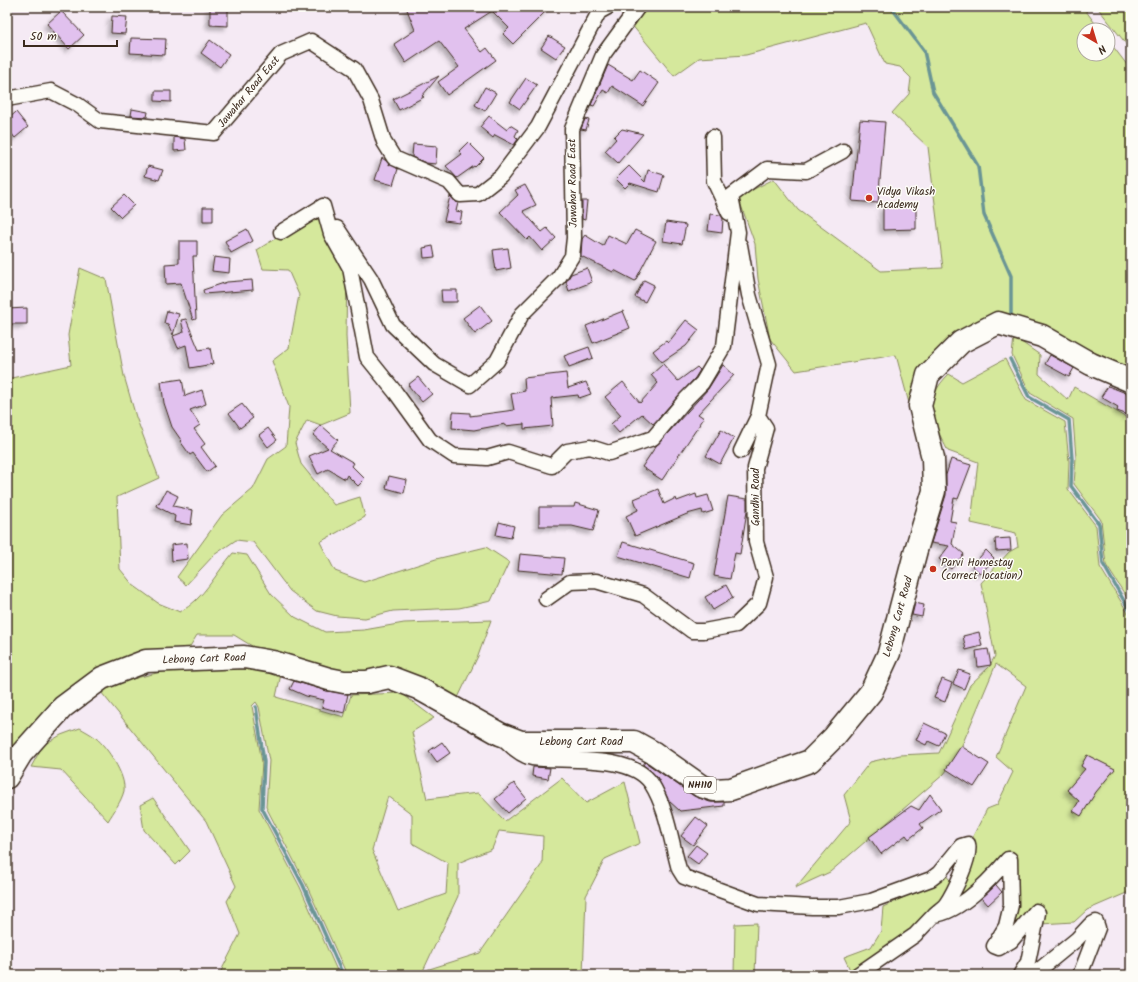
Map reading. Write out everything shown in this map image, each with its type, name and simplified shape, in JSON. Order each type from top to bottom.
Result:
[{"type":"highway","name":"Lebong Cart Road","points":[[7,777],[20,754],[63,707],[102,678],[146,661],[244,657],[273,662],[344,682],[367,682],[389,677],[418,688],[500,734],[521,742],[634,742],[654,753],[701,786],[714,790],[731,789],[810,761],[834,737],[872,692],[889,653],[914,558],[934,491],[933,458],[920,406],[928,375],[961,342],[998,324],[1042,336],[1091,364],[1131,380]]},
{"type":"street","name":"Jawahar Road East","points":[[7,99],[51,91],[78,105],[100,121],[214,133],[281,54],[311,41],[354,69],[371,100],[384,142],[394,158],[449,182],[460,195],[478,194],[501,176],[538,127],[599,12],[608,7]]},
{"type":"street","name":"Jawahar Road East","points":[[323,206],[371,279],[393,325],[434,364],[470,384],[497,361],[522,314],[559,278],[572,256],[574,238],[572,129],[603,55],[638,7]]},
{"type":"street","points":[[281,232],[323,206],[331,234],[350,268],[367,357],[396,392],[430,440],[454,456],[487,458],[508,452],[552,466],[567,451],[590,447],[609,453],[653,438],[686,399],[702,383],[724,346],[738,232],[714,181],[713,137]]},
{"type":"street","points":[[741,451],[758,416],[769,364],[749,295],[731,196],[767,168],[806,171],[843,151]]},
{"type":"street","name":"Gandhi Road","points":[[546,600],[570,582],[596,581],[643,595],[692,631],[704,631],[736,625],[759,603],[766,578],[756,542],[755,468],[766,428],[758,416]]},
{"type":"street","points":[[500,734],[514,748],[531,758],[582,759],[634,769],[644,775],[658,797],[679,869],[684,877],[758,904],[839,907],[871,901],[931,879],[939,873],[961,846],[968,844],[969,847],[966,862],[946,904],[915,935],[857,975]]},
{"type":"street","points":[[934,915],[944,914],[966,900],[992,878],[1008,859],[1010,859],[1012,905],[1006,926],[994,946],[999,948],[1011,941],[1036,911],[1038,913],[1028,962],[1020,975]]},
{"type":"street","points":[[1033,975],[1077,939],[1090,925],[1096,922],[1098,928],[1080,975]]},
{"type":"green space","points":[[644,7],[1083,7],[1094,22],[1076,22],[1076,62],[1116,62],[1116,50],[1131,70],[1131,364],[1123,365],[1036,327],[965,333],[913,418],[896,355],[796,371],[770,339],[758,279],[755,244],[738,197],[774,179],[798,210],[881,271],[943,268],[928,147],[892,113],[909,94],[911,78],[900,67],[885,64],[866,23],[746,55],[699,58],[674,76],[631,24]]},
{"type":"green space","points":[[1097,7],[1131,7],[1131,50],[1116,31],[1116,22],[1109,22]]},
{"type":"green space","points":[[319,211],[347,270],[346,336],[350,413],[321,425],[307,420],[295,443],[301,464],[334,505],[360,497],[365,517],[320,542],[335,571],[364,582],[436,559],[486,547],[509,562],[491,601],[459,608],[393,611],[365,618],[337,616],[317,611],[290,591],[253,542],[236,540],[214,555],[186,585],[177,577],[222,515],[253,489],[268,459],[286,446],[289,407],[272,361],[289,348],[299,295],[288,270],[263,269],[257,250]]},
{"type":"green space","points":[[80,268],[106,279],[124,376],[136,417],[159,478],[117,497],[120,569],[133,585],[158,603],[180,612],[188,607],[203,593],[233,553],[247,555],[271,594],[295,617],[325,632],[364,630],[404,623],[491,620],[478,656],[455,704],[389,673],[305,670],[252,646],[234,635],[197,635],[189,648],[144,656],[7,764],[7,379],[71,365],[68,335]]},
{"type":"green space","points":[[1014,337],[1040,355],[1039,374],[1068,400],[1074,387],[1131,420],[1131,604],[1106,565],[1101,520],[1074,484],[1076,458],[1073,419],[1030,393],[1012,355]]},
{"type":"green space","points":[[1005,359],[1026,400],[1065,422],[1069,461],[1068,489],[1096,526],[1100,567],[1131,618],[1131,891],[1087,910],[1074,922],[1040,924],[1010,938],[1016,904],[1014,853],[1009,852],[954,902],[971,869],[974,849],[973,836],[987,809],[997,805],[1013,772],[996,757],[1026,686],[996,664],[957,757],[944,774],[830,872],[795,888],[851,821],[844,795],[870,762],[900,755],[939,753],[970,685],[989,667],[995,656],[981,583],[1009,552],[1018,547],[1016,533],[971,523],[978,462],[948,451],[934,421],[932,403],[940,384],[949,374],[962,382]]},
{"type":"green space","points":[[256,669],[281,674],[276,697],[344,717],[351,695],[401,693],[434,718],[412,732],[427,799],[478,793],[505,821],[562,778],[586,803],[625,782],[640,843],[605,859],[586,896],[583,975],[347,975],[306,884],[266,807],[269,761],[259,707],[256,702],[252,706],[262,762],[259,809],[300,887],[339,975],[219,975],[240,934],[227,901],[236,886],[206,821],[101,692],[123,681],[170,670]],"holes":[[[388,796],[412,814],[412,843],[448,863],[446,894],[398,911],[372,850]],[[499,831],[543,836],[542,864],[480,953],[423,971],[458,896],[458,863],[492,849]]]},
{"type":"green space","points":[[80,728],[100,742],[115,762],[122,777],[124,784],[123,795],[108,821],[61,770],[31,767],[43,745],[61,735]]},
{"type":"green space","points":[[153,798],[190,851],[176,865],[144,830],[140,805]]},
{"type":"green space","points":[[945,874],[954,885],[912,934],[852,974],[844,957],[871,947],[881,931],[883,907],[919,890]]},
{"type":"green space","points":[[757,923],[755,975],[734,975],[735,924]]},
{"type":"building","points":[[210,7],[228,7],[228,26],[210,25]]},
{"type":"building","points":[[406,7],[550,7],[513,44],[503,34],[509,28],[492,11],[464,29],[482,52],[487,48],[496,60],[447,95],[438,82],[459,67],[439,41],[406,63],[394,44],[415,30]]},
{"type":"building","points":[[61,11],[84,35],[69,49],[47,24]]},
{"type":"building","points":[[112,16],[127,17],[125,34],[111,33]]},
{"type":"building","points":[[549,36],[565,46],[556,58],[541,48]]},
{"type":"building","points":[[131,38],[166,39],[165,55],[130,53]]},
{"type":"building","points":[[210,40],[229,54],[220,67],[201,53]]},
{"type":"building","points":[[608,65],[633,80],[640,70],[659,83],[643,106],[612,86],[608,93],[603,90],[594,106],[591,105]]},
{"type":"building","points":[[439,76],[422,96],[424,97],[399,110],[393,99]]},
{"type":"building","points":[[526,78],[537,85],[520,109],[510,102]]},
{"type":"building","points":[[485,87],[496,93],[485,111],[475,105]]},
{"type":"building","points":[[155,91],[171,91],[171,102],[155,101]]},
{"type":"building","points":[[132,109],[148,112],[147,117],[131,116]]},
{"type":"building","points":[[16,112],[28,127],[15,138],[7,128],[7,120]]},
{"type":"building","points":[[489,116],[507,130],[510,125],[518,130],[515,136],[518,139],[514,145],[495,135],[493,138],[480,127]]},
{"type":"building","points":[[585,119],[589,120],[586,130],[581,129]]},
{"type":"building","points":[[860,120],[885,122],[878,203],[852,201]]},
{"type":"building","points":[[622,129],[643,134],[618,163],[605,151],[616,139],[614,137]]},
{"type":"building","points":[[174,137],[185,139],[186,150],[174,151]]},
{"type":"building","points":[[468,142],[484,158],[475,167],[474,166],[457,178],[446,166],[462,154],[459,151]]},
{"type":"building","points":[[413,144],[437,146],[436,164],[426,163],[412,157]]},
{"type":"building","points":[[382,158],[398,169],[393,185],[375,180]]},
{"type":"building","points":[[148,166],[163,170],[159,180],[145,176]]},
{"type":"building","points":[[629,166],[645,182],[648,170],[664,175],[659,192],[630,183],[625,188],[616,179]]},
{"type":"building","points":[[525,185],[536,205],[523,211],[542,232],[547,228],[556,238],[542,251],[530,237],[527,240],[500,212],[518,195],[515,190]]},
{"type":"building","points":[[124,195],[134,205],[121,217],[111,207]]},
{"type":"building","points":[[450,196],[458,203],[456,211],[462,212],[460,223],[444,221]]},
{"type":"building","points":[[582,201],[587,201],[585,220],[582,219]]},
{"type":"building","points":[[203,207],[213,207],[213,221],[203,221]]},
{"type":"building","points":[[883,207],[916,207],[916,229],[883,230]]},
{"type":"building","points":[[710,214],[721,215],[723,219],[722,233],[708,231]]},
{"type":"building","points":[[666,222],[686,225],[682,244],[663,241]]},
{"type":"building","points":[[247,229],[253,241],[231,253],[225,241]]},
{"type":"building","points":[[635,230],[656,241],[635,281],[581,256],[582,239],[585,235],[603,246],[608,235],[627,244]]},
{"type":"building","points":[[179,241],[197,241],[197,256],[193,256],[196,319],[193,320],[181,283],[166,284],[165,264],[179,263]]},
{"type":"building","points":[[433,246],[435,257],[424,258],[423,248]]},
{"type":"building","points":[[508,248],[511,268],[496,271],[493,250]]},
{"type":"building","points":[[214,257],[230,259],[229,273],[212,271]]},
{"type":"building","points":[[587,268],[592,282],[569,291],[566,282],[571,274]]},
{"type":"building","points":[[252,280],[253,290],[204,294],[203,290],[227,282]]},
{"type":"building","points":[[644,280],[654,285],[645,302],[635,297]]},
{"type":"building","points":[[441,290],[457,290],[457,302],[442,302]]},
{"type":"building","points":[[480,305],[492,321],[475,334],[463,318]]},
{"type":"building","points":[[27,308],[27,324],[7,324],[7,309]]},
{"type":"building","points":[[167,311],[179,314],[173,335],[168,324],[164,323]]},
{"type":"building","points":[[623,311],[630,328],[593,343],[586,326]]},
{"type":"building","points":[[186,319],[199,350],[210,348],[213,364],[190,368],[186,345],[178,348],[173,336],[184,332],[181,320]]},
{"type":"building","points":[[686,320],[699,330],[686,346],[662,362],[653,351],[666,341],[668,343]]},
{"type":"building","points":[[589,347],[593,358],[569,367],[564,356]]},
{"type":"building","points":[[1050,355],[1074,368],[1069,377],[1045,364]]},
{"type":"building","points":[[663,364],[678,381],[697,367],[700,370],[695,378],[653,424],[642,414],[619,433],[611,424],[621,415],[605,397],[623,382],[640,403],[658,383],[651,375]]},
{"type":"building","points":[[723,365],[734,375],[698,414],[704,418],[662,480],[642,467],[656,446],[708,389]]},
{"type":"building","points":[[566,373],[568,388],[586,382],[591,394],[579,398],[578,395],[551,398],[553,426],[524,429],[524,424],[505,426],[505,424],[474,430],[452,428],[453,412],[470,413],[470,416],[514,410],[511,394],[525,391],[524,378]]},
{"type":"building","points":[[418,377],[432,394],[422,402],[408,385]]},
{"type":"building","points":[[182,379],[185,396],[202,390],[206,404],[190,410],[200,425],[194,429],[205,444],[201,447],[215,466],[207,472],[193,453],[190,455],[180,441],[181,440],[172,427],[164,403],[161,382]]},
{"type":"building","points":[[1108,386],[1131,395],[1131,416],[1117,411],[1118,407],[1101,397]]},
{"type":"building","points":[[242,404],[253,418],[240,428],[229,413]]},
{"type":"building","points":[[321,425],[338,440],[330,449],[354,463],[352,466],[365,479],[358,486],[347,475],[345,479],[328,469],[318,474],[309,456],[328,448],[313,435]]},
{"type":"building","points":[[268,428],[277,440],[268,447],[259,435]]},
{"type":"building","points":[[721,430],[734,438],[720,464],[706,456]]},
{"type":"building","points":[[951,459],[971,465],[958,499],[954,498],[950,521],[956,522],[952,544],[964,554],[951,569],[939,559],[949,546],[931,543],[946,495],[946,475]]},
{"type":"building","points":[[389,476],[407,480],[404,493],[386,488]]},
{"type":"building","points":[[658,489],[664,504],[676,498],[677,501],[696,494],[697,498],[708,495],[713,511],[703,514],[702,510],[687,514],[635,536],[626,516],[638,510],[634,499]]},
{"type":"building","points":[[166,490],[178,496],[173,506],[193,510],[191,525],[174,522],[175,516],[156,506],[157,503],[159,504]]},
{"type":"building","points":[[728,496],[747,499],[747,511],[740,554],[735,553],[730,579],[714,576]]},
{"type":"building","points":[[575,503],[599,510],[593,531],[572,526],[539,526],[539,507],[574,507]]},
{"type":"building","points":[[499,522],[514,526],[511,538],[496,535]]},
{"type":"building","points":[[1010,538],[1011,550],[996,551],[995,539]]},
{"type":"building","points":[[623,542],[694,563],[690,578],[618,556]]},
{"type":"building","points":[[187,543],[188,559],[172,561],[171,545]]},
{"type":"building","points":[[986,550],[994,558],[981,574],[972,566]]},
{"type":"building","points":[[520,554],[564,558],[562,574],[518,570]]},
{"type":"building","points":[[726,585],[733,598],[713,610],[705,597]]},
{"type":"building","points":[[915,603],[924,605],[922,617],[912,615]]},
{"type":"building","points":[[979,632],[982,646],[966,650],[963,636]]},
{"type":"building","points":[[988,649],[991,665],[978,667],[976,651]]},
{"type":"building","points":[[959,670],[970,674],[964,689],[953,684]]},
{"type":"building","points":[[942,679],[952,683],[945,702],[934,698]]},
{"type":"building","points":[[294,681],[327,691],[348,694],[344,713],[322,707],[324,700],[306,696],[290,689]]},
{"type":"building","points":[[924,723],[945,733],[939,746],[928,741],[926,745],[916,740]]},
{"type":"building","points":[[442,742],[450,753],[437,762],[429,751]]},
{"type":"building","points":[[961,746],[989,764],[974,787],[946,769]]},
{"type":"building","points":[[1087,755],[1115,769],[1096,792],[1081,816],[1073,811],[1079,801],[1067,790],[1085,769],[1081,766]]},
{"type":"building","points":[[645,762],[694,796],[710,802],[724,802],[724,806],[680,811],[669,801],[657,777],[643,765]]},
{"type":"building","points":[[533,767],[550,768],[548,779],[532,776]]},
{"type":"building","points":[[514,783],[526,798],[508,813],[495,799]]},
{"type":"building","points":[[930,794],[941,809],[920,824],[923,828],[909,839],[906,835],[881,854],[869,837],[911,806],[919,810]]},
{"type":"building","points":[[696,817],[708,826],[693,845],[681,836]]},
{"type":"building","points":[[696,845],[707,853],[698,864],[687,856]]},
{"type":"building","points":[[996,885],[1002,892],[988,905],[982,898]]},
{"type":"waterway","points":[[891,7],[924,51],[933,92],[978,166],[984,215],[1011,276],[1011,315]]},
{"type":"waterway","points":[[1010,359],[1029,397],[1069,420],[1072,459],[1071,486],[1099,524],[1103,564],[1131,613]]},
{"type":"waterway","points":[[256,707],[264,762],[262,808],[303,885],[343,975]]},
{"type":"place","name":"Vidya Vikash Academy","points":[[869,198]]},
{"type":"place","name":"Parvi Homestay (correct location)","points":[[933,569]]}]
